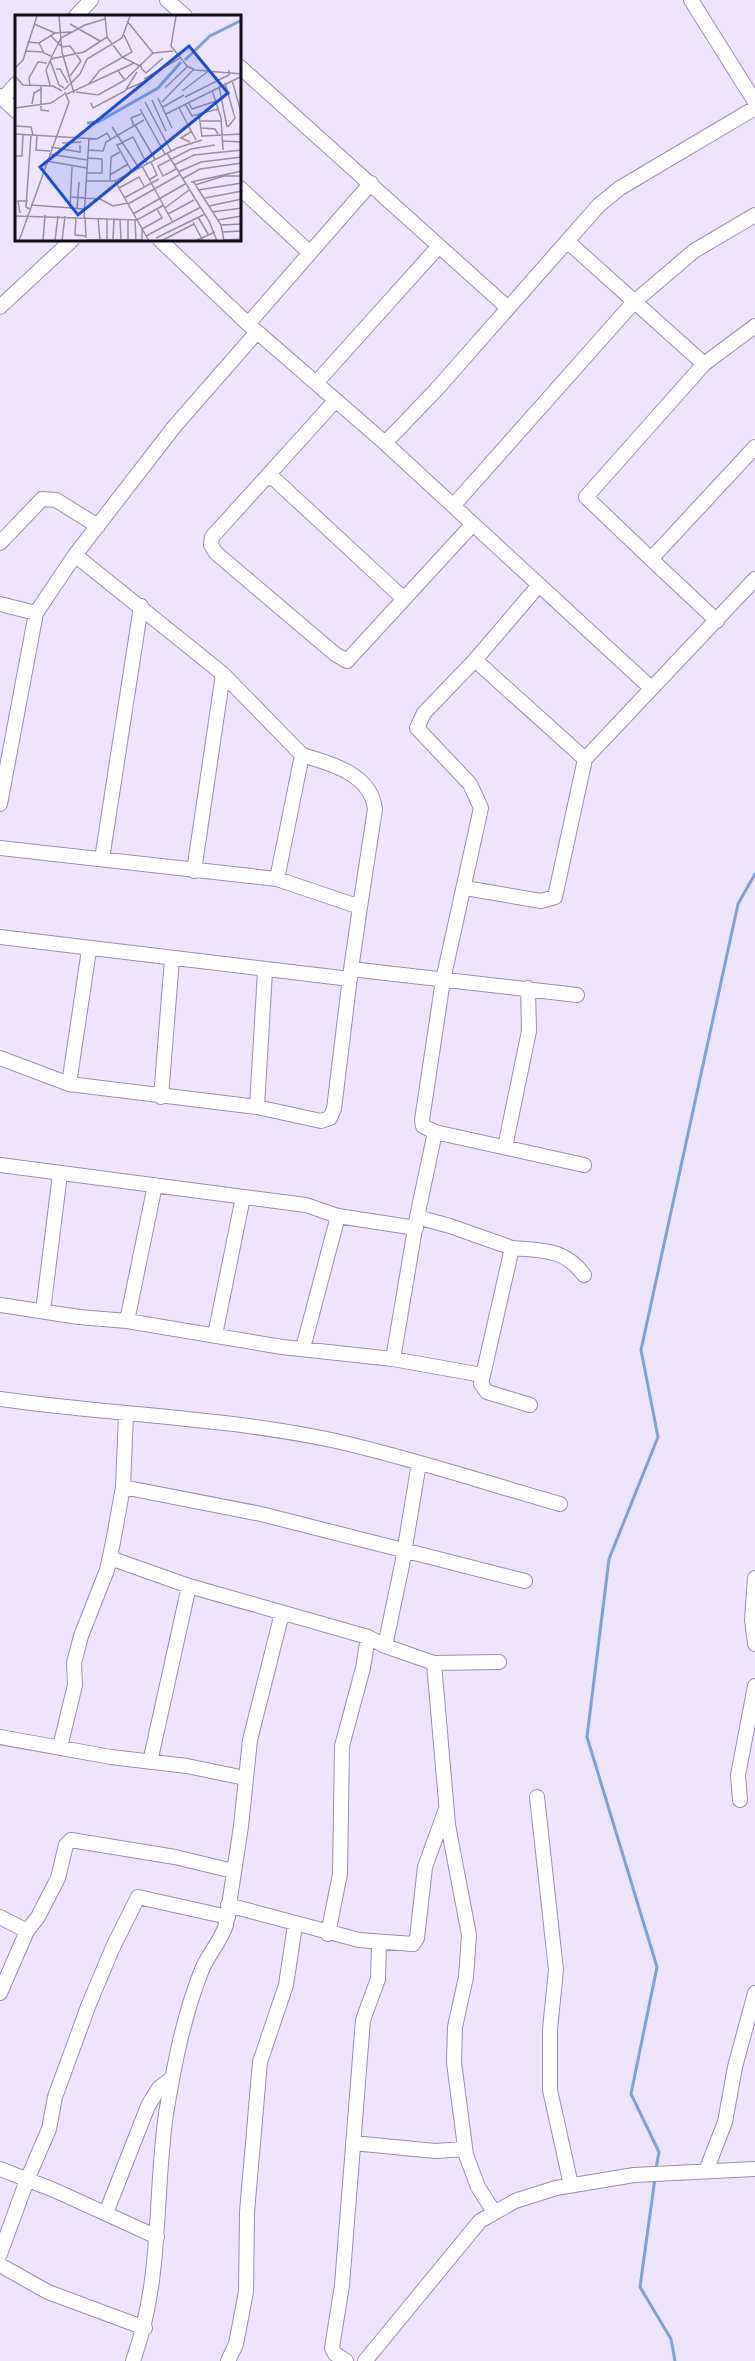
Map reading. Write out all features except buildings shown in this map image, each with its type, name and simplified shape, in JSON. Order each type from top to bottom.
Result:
[{"type":"street","points":[[77,15],[91,0]]},
{"type":"street","points":[[167,0],[184,15]]},
{"type":"street","points":[[691,0],[755,102]]},
{"type":"street","points":[[242,68],[508,308]]},
{"type":"street","points":[[15,85],[2,98],[15,110]]},
{"type":"street","points":[[385,443],[436,390],[600,205],[620,188],[755,108]]},
{"type":"street","points":[[0,804],[36,613],[75,555],[174,427],[310,253],[371,183]]},
{"type":"street","points":[[242,190],[310,253]]},
{"type":"street","points":[[453,506],[633,303],[694,251],[755,215]]},
{"type":"street","points":[[567,241],[633,303],[704,364]]},
{"type":"street","points":[[0,307],[70,242]]},
{"type":"street","points":[[162,242],[253,328],[385,443],[651,688]]},
{"type":"street","points":[[316,383],[439,246]]},
{"type":"street","points":[[717,621],[586,497],[704,364],[755,326]]},
{"type":"street","points":[[335,401],[212,537],[211,545],[216,553],[335,654],[347,661],[472,525]]},
{"type":"street","points":[[651,559],[755,447]]},
{"type":"street","points":[[270,475],[404,599]]},
{"type":"street","points":[[0,543],[42,499],[56,500],[98,526]]},
{"type":"street","points":[[0,1058],[69,1084],[257,1107],[321,1121],[330,1118],[334,1109],[375,809],[374,799],[364,785],[348,773],[332,764],[302,755],[223,674],[75,555]]},
{"type":"street","points":[[465,888],[541,901],[555,897],[585,759],[755,579]]},
{"type":"street","points":[[539,585],[475,660],[424,713],[417,728],[470,784],[479,799],[481,817],[443,980],[422,1120],[423,1126],[435,1132],[584,1165]]},
{"type":"street","points":[[0,604],[36,613]]},
{"type":"street","points":[[102,859],[141,606]]},
{"type":"street","points":[[475,660],[585,759]]},
{"type":"street","points":[[194,871],[223,674]]},
{"type":"street","points":[[277,879],[302,755]]},
{"type":"street","points":[[0,848],[277,879],[360,907]]},
{"type":"street","points":[[0,938],[265,971],[443,980],[577,995]]},
{"type":"street","points":[[69,1084],[89,950]]},
{"type":"street","points":[[161,1097],[172,959]]},
{"type":"street","points":[[257,1107],[265,971]]},
{"type":"street","points":[[505,1147],[529,1031],[528,988]]},
{"type":"street","points":[[393,1359],[416,1223],[435,1132]]},
{"type":"street","points":[[0,1165],[306,1205],[338,1216],[450,1226],[512,1248],[549,1252],[568,1257],[584,1275]]},
{"type":"street","points":[[42,1311],[60,1174]]},
{"type":"street","points":[[126,1321],[155,1185]]},
{"type":"street","points":[[215,1335],[243,1197]]},
{"type":"street","points":[[303,1348],[338,1216]]},
{"type":"street","points":[[512,1248],[482,1375],[484,1390],[530,1404]]},
{"type":"street","points":[[0,1305],[393,1359],[482,1375]]},
{"type":"street","points":[[0,1399],[260,1429],[334,1441],[560,1504]]},
{"type":"street","points":[[60,1747],[75,1685],[74,1663],[79,1643],[110,1558],[123,1487],[126,1414]]},
{"type":"street","points":[[385,1646],[418,1463]]},
{"type":"street","points":[[123,1487],[261,1514],[525,1581]]},
{"type":"street","points":[[110,1558],[189,1586],[368,1637],[385,1646],[434,1663],[499,1662]]},
{"type":"street","points":[[755,1578],[753,1620],[755,1644]]},
{"type":"street","points":[[150,1762],[189,1586]]},
{"type":"street","points":[[133,2361],[145,2328],[155,2273],[162,2174],[161,2154],[178,2046],[204,1964],[222,1939],[241,1826],[245,1778],[255,1718],[282,1613]]},
{"type":"street","points":[[328,1934],[340,1874],[342,1746],[368,1637]]},
{"type":"street","points":[[434,1663],[446,1809],[469,1935],[466,1977],[455,2027],[454,2048],[465,2149],[471,2170],[494,2212]]},
{"type":"street","points":[[740,1800],[738,1775],[755,1686]]},
{"type":"street","points":[[0,1737],[245,1778]]},
{"type":"street","points":[[537,1797],[556,1970],[550,2029],[550,2090],[571,2185]]},
{"type":"street","points":[[0,2254],[27,2180],[49,2129],[55,2097],[89,2004],[113,1947],[138,1897],[295,1924],[328,1934],[379,1942],[413,1944],[417,1941],[425,1867],[446,1809]]},
{"type":"street","points":[[0,1993],[27,1931],[38,1917],[58,1878],[66,1845],[71,1840],[175,1857],[233,1871]]},
{"type":"street","points":[[0,1917],[27,1931]]},
{"type":"street","points":[[228,2361],[236,2344],[246,2292],[247,2212],[260,2062],[286,1985],[295,1924]]},
{"type":"street","points":[[345,2361],[335,2354],[332,2348],[342,2286],[363,2020],[378,1979],[379,1942]]},
{"type":"street","points":[[706,2171],[725,2122],[749,2041],[755,1993]]},
{"type":"street","points":[[106,2213],[148,2106],[159,2088],[172,2078]]},
{"type":"street","points":[[353,2143],[435,2151],[465,2149]]},
{"type":"street","points":[[0,2169],[157,2237]]},
{"type":"street","points":[[364,2361],[456,2247],[480,2221],[494,2212],[537,2192],[571,2185],[634,2175],[755,2169]]},
{"type":"street","points":[[0,2265],[48,2292],[145,2328]]},
{"type":"waterway","points":[[656,2169],[659,2152],[631,2094],[657,1967],[587,1737],[609,1559],[658,1437],[641,1350],[738,904],[755,874]]},
{"type":"waterway","points":[[655,2178],[640,2287],[671,2339],[675,2361]]}]
